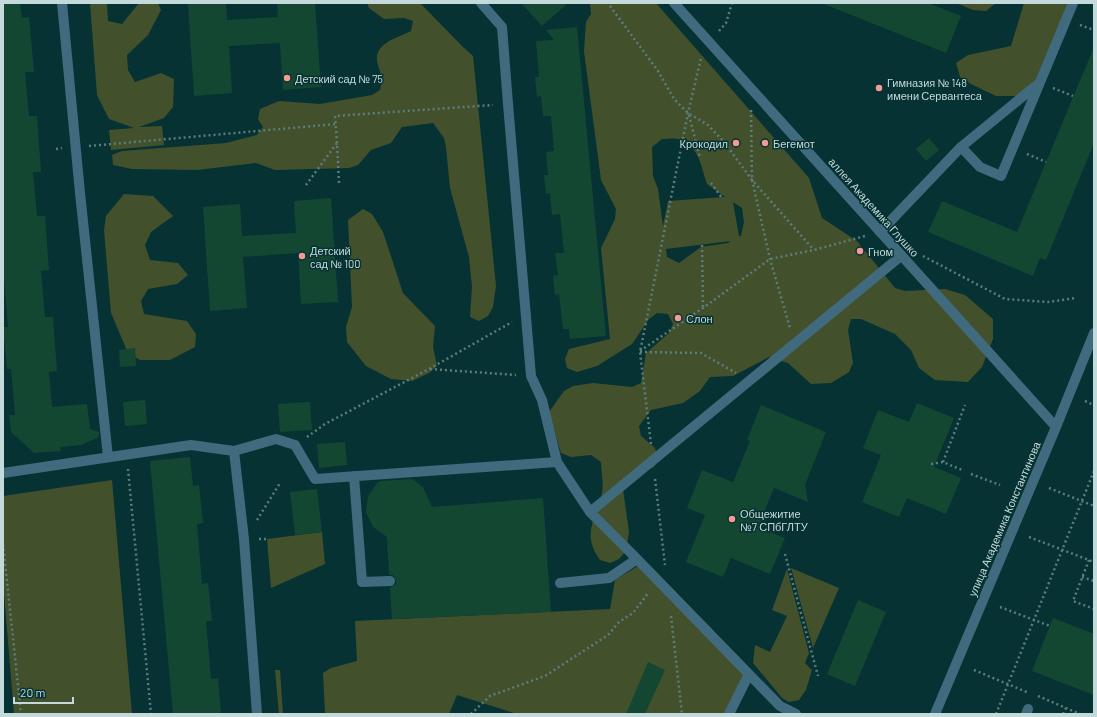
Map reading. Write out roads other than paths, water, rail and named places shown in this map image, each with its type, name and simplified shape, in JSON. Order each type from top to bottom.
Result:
[{"type":"street","points":[[62,3],[108,457]]},
{"type":"street","points":[[481,3],[502,27],[531,376],[542,400],[557,462],[590,512],[780,706],[796,714]]},
{"type":"street","name":"аллея Академика Глушко","points":[[674,3],[1056,427]]},
{"type":"street","points":[[961,147],[980,167],[1001,176],[1074,3]]},
{"type":"street","points":[[880,232],[961,147],[1040,83]]},
{"type":"street","points":[[590,512],[901,256]]},
{"type":"street","name":"улица Академика Константинова","points":[[935,714],[1094,333]]},
{"type":"street","points":[[3,473],[191,445],[234,451],[276,439],[295,445],[315,479],[557,462]]},
{"type":"street","points":[[234,451],[244,539],[257,714]]},
{"type":"street","points":[[354,476],[362,582],[390,581]]},
{"type":"street","points":[[560,583],[609,578],[637,559]]},
{"type":"street","points":[[729,714],[749,674]]},
{"type":"place","name":"Детский сад № 75","points":[[287,78]]},
{"type":"place","name":"Гимназия № 148 имени Сервантеса","points":[[879,88]]},
{"type":"place","name":"Крокодил","points":[[736,143]]},
{"type":"place","name":"Бегемот","points":[[765,143]]},
{"type":"place","name":"Гном","points":[[860,251]]},
{"type":"place","name":"Детский сад № 100","points":[[302,256]]},
{"type":"place","name":"Слон","points":[[678,318]]},
{"type":"place","name":"Общежитие №7 СПбГЛТУ","points":[[732,519]]}]
